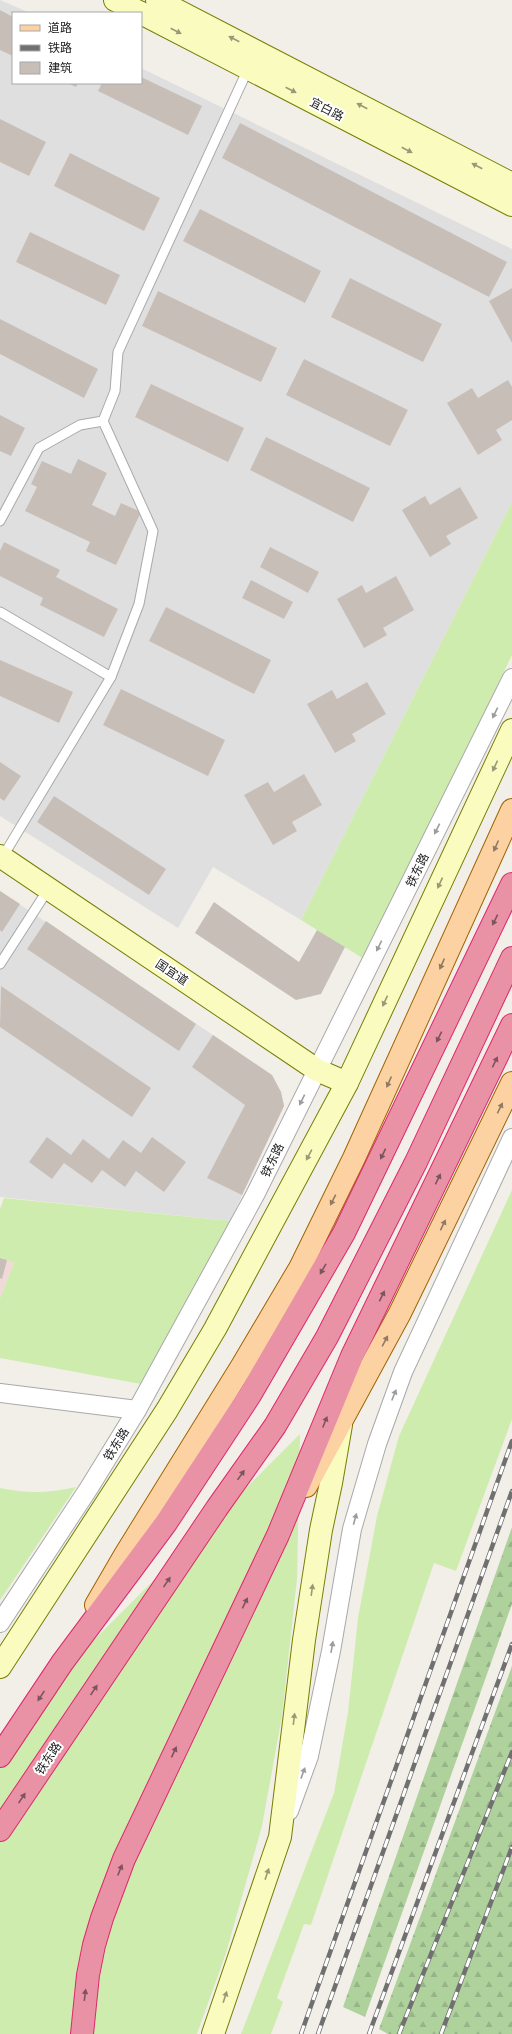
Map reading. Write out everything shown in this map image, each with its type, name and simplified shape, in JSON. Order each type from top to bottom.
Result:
[{"type":"highway","points":[[0,1756],[62,1663],[170,1516],[250,1395],[344,1234],[512,884]]},
{"type":"highway","name":"铁东路","points":[[0,1830],[217,1508],[275,1426],[327,1337],[416,1162],[512,958]]},
{"type":"highway","points":[[82,2034],[88,1975],[94,1945],[109,1897],[124,1859],[278,1535],[352,1356],[512,1025]]},
{"type":"main road","points":[[62,1663],[124,1555],[182,1466],[300,1268],[354,1158],[512,810]]},
{"type":"main road","points":[[278,1535],[341,1425],[400,1313],[512,1083]]},
{"type":"street","name":"宜白路","points":[[115,0],[139,12]]},
{"type":"street","name":"宜白路","points":[[157,0],[253,59],[512,205]]},
{"type":"street","name":"宜白路","points":[[142,13],[253,59],[512,184]]},
{"type":"street","name":"铁东路","points":[[0,1624],[89,1488],[137,1410],[255,1195],[512,678]]},
{"type":"street","name":"铁东路","points":[[0,1667],[167,1410],[215,1329],[347,1083],[512,730]]},
{"type":"street","name":"国宜道","points":[[1,857],[317,1070],[347,1083]]},
{"type":"street","points":[[213,2034],[309,1756],[331,1651],[352,1529],[377,1444],[403,1372],[512,1138]]},
{"type":"street","points":[[280,1837],[316,1562],[352,1356]]},
{"type":"street","points":[[0,1393],[137,1410]]},
{"type":"street","name":"铁东路","points":[[0,1655],[24,1631]]},
{"type":"lane","points":[[1,857],[111,677],[139,604],[154,531],[104,421],[115,391],[118,352],[253,59]]},
{"type":"lane","points":[[0,521],[39,448],[80,425],[104,421]]},
{"type":"lane","points":[[0,612],[111,677]]},
{"type":"lane","points":[[0,964],[49,888]]},
{"type":"shaded area","points":[[0,0],[28,12],[12,12],[12,84],[142,84],[142,68],[512,249],[512,502],[301,920],[213,867],[178,928],[0,816]]},
{"type":"shaded area","points":[[0,891],[272,1075],[281,1092],[284,1106],[230,1221],[0,1197]]},
{"type":"shaded area","points":[[0,1257],[14,1263],[0,1298]]},
{"type":"green space","points":[[512,502],[512,655],[364,959],[301,920]]},
{"type":"green space","points":[[512,1190],[512,1419],[456,1571],[434,1563],[311,1925],[304,1924],[277,1998],[283,2002],[271,2034],[241,2034],[334,1793],[348,1712],[358,1618],[377,1516],[399,1436]]},
{"type":"green space","points":[[4,1198],[230,1221],[146,1385],[0,1358],[0,1298],[14,1263],[0,1257],[0,1209]]},
{"type":"green space","points":[[300,1434],[297,1579],[282,1716],[262,1826],[226,1953],[197,2034],[0,2034],[0,1734]]},
{"type":"green space","points":[[76,1487],[0,1600],[0,1488],[38,1492],[56,1491]]},
{"type":"green space","points":[[512,1527],[512,1604],[365,2017],[343,2007]]},
{"type":"green space","points":[[512,1666],[512,2034],[388,2034],[379,2029]]},
{"type":"building","points":[[0,10],[12,16],[12,56],[0,50]]},
{"type":"building","points":[[142,77],[202,106],[188,135],[98,91],[102,84],[142,84]]},
{"type":"building","points":[[69,84],[78,84],[76,87]]},
{"type":"building","points":[[0,119],[46,142],[29,176],[0,162]]},
{"type":"building","points":[[240,123],[507,262],[489,297],[222,158]]},
{"type":"building","points":[[70,153],[160,198],[144,231],[54,186]]},
{"type":"building","points":[[200,209],[321,271],[305,303],[183,241]]},
{"type":"building","points":[[30,232],[120,275],[106,305],[16,262]]},
{"type":"building","points":[[350,278],[442,324],[423,362],[331,317]]},
{"type":"building","points":[[512,288],[512,343],[489,301]]},
{"type":"building","points":[[158,291],[277,348],[261,382],[142,326]]},
{"type":"building","points":[[0,319],[98,369],[84,398],[0,354]]},
{"type":"building","points":[[304,359],[408,410],[390,446],[286,395]]},
{"type":"building","points":[[508,380],[512,387],[512,420],[496,430],[502,440],[478,455],[447,403],[472,388],[478,398]]},
{"type":"building","points":[[151,384],[244,428],[228,462],[135,417]]},
{"type":"building","points":[[0,415],[25,428],[11,456],[0,451]]},
{"type":"building","points":[[266,437],[370,488],[353,522],[250,470]]},
{"type":"building","points":[[78,459],[107,473],[92,505],[115,516],[121,503],[141,512],[116,565],[86,551],[90,542],[25,511],[37,487],[31,484],[42,461],[71,474]]},
{"type":"building","points":[[460,487],[478,518],[446,536],[451,544],[430,557],[402,510],[425,496],[430,505]]},
{"type":"building","points":[[4,542],[60,570],[56,577],[118,609],[104,637],[40,605],[43,598],[0,576],[0,551]]},
{"type":"building","points":[[270,547],[319,572],[308,593],[260,567]]},
{"type":"building","points":[[396,576],[414,610],[383,628],[387,635],[364,648],[337,599],[362,585],[366,593]]},
{"type":"building","points":[[251,580],[293,602],[284,619],[242,598]]},
{"type":"building","points":[[166,607],[271,660],[254,694],[149,641]]},
{"type":"building","points":[[0,660],[73,692],[59,723],[0,696]]},
{"type":"building","points":[[367,682],[386,714],[352,734],[356,741],[335,753],[307,704],[332,690],[337,699]]},
{"type":"building","points":[[121,689],[225,740],[208,776],[103,725]]},
{"type":"building","points":[[0,762],[21,776],[4,801],[0,798]]},
{"type":"building","points":[[304,774],[322,805],[292,822],[297,831],[273,845],[244,795],[268,782],[274,792]]},
{"type":"building","points":[[54,796],[166,869],[149,895],[37,822]]},
{"type":"building","points":[[0,891],[20,904],[2,932],[0,930]]},
{"type":"building","points":[[214,902],[299,962],[317,930],[345,947],[321,994],[296,1000],[195,933]]},
{"type":"building","points":[[46,921],[196,1024],[179,1051],[27,949]]},
{"type":"building","points":[[1,986],[151,1088],[132,1117],[0,1027]]},
{"type":"building","points":[[213,1035],[272,1075],[281,1092],[284,1106],[242,1195],[207,1178],[245,1105],[192,1067]]},
{"type":"building","points":[[47,1137],[71,1155],[83,1139],[109,1159],[123,1140],[141,1153],[152,1137],[186,1162],[164,1192],[136,1171],[125,1187],[102,1170],[92,1183],[64,1163],[52,1179],[29,1162]]},
{"type":"building","points":[[0,1258],[7,1260],[2,1279],[0,1278]]},
{"type":"railway","points":[[301,2034],[512,1441]]},
{"type":"railway","points":[[318,2034],[512,1491]]},
{"type":"railway","points":[[369,2034],[512,1644]]},
{"type":"railway","points":[[399,2034],[512,1752]]},
{"type":"railway","points":[[441,2034],[512,1847]]}]
